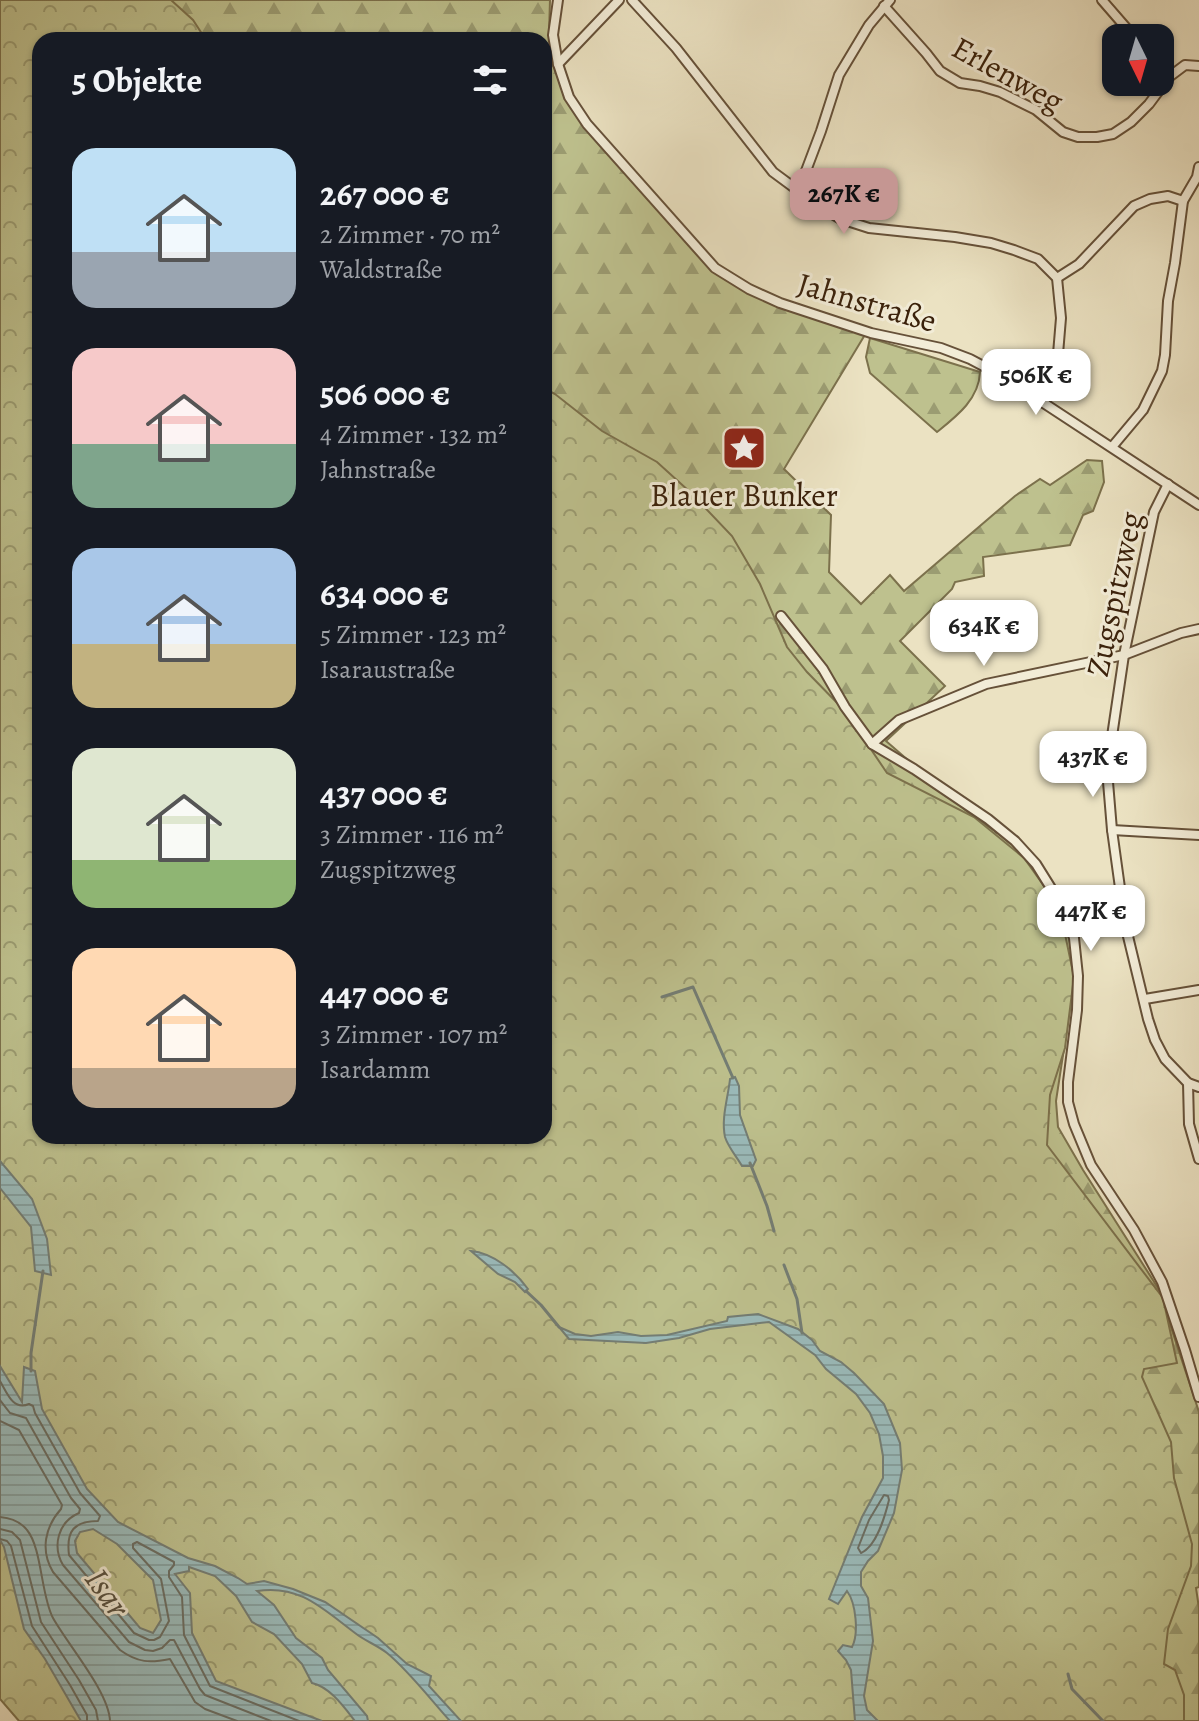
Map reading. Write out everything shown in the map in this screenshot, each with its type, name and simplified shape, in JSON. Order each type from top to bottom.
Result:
[{"type":"street","name":"Jahnstraße","points":[[558,0],[553,35],[558,64],[569,97],[587,124],[715,268],[780,303],[871,333],[941,348],[970,359],[1004,377],[1199,505]]},
{"type":"street","points":[[558,64],[619,0]]},
{"type":"street","points":[[632,0],[676,48],[773,172],[798,192],[841,219],[869,228],[991,243],[1038,259],[1057,278],[1061,318],[1058,354],[1044,403]]},
{"type":"street","points":[[1102,0],[1123,24]]},
{"type":"street","points":[[798,192],[839,75],[869,25],[887,3]]},
{"type":"street","name":"Erlenweg","points":[[887,3],[940,71],[960,83],[1000,92],[1036,110],[1063,132],[1078,137],[1113,134],[1131,122],[1155,96]]},
{"type":"street","points":[[1174,73],[1185,65],[1199,66]]},
{"type":"street","points":[[1112,447],[1143,410],[1162,371],[1168,301],[1183,201],[1197,177],[1199,167]]},
{"type":"street","points":[[1057,278],[1079,264],[1134,206],[1168,196],[1183,201]]},
{"type":"street","name":"Zugspitzweg","points":[[1168,484],[1155,506],[1124,655],[1107,770],[1125,924],[1148,1019],[1165,1059],[1188,1083],[1199,1087]]},
{"type":"street","points":[[781,616],[823,669],[872,744],[988,819],[1015,841],[1036,864],[1064,909],[1074,938],[1078,976],[1068,1082],[1068,1102],[1074,1124],[1091,1165],[1134,1230],[1162,1282],[1199,1397]]},
{"type":"street","points":[[872,744],[899,720],[986,684],[1124,655],[1199,629]]},
{"type":"street","points":[[1112,830],[1199,835]]},
{"type":"street","points":[[1145,999],[1199,990]]},
{"type":"street","points":[[1188,1083],[1189,1124],[1199,1159]]},
{"type":"green space","points":[[0,0],[550,0],[549,32],[32,32],[32,1115],[0,1032]]},
{"type":"green space","points":[[0,0],[171,0],[193,20],[201,32],[32,32],[32,1144],[552,1144],[552,392],[602,431],[657,462],[690,492],[732,536],[760,584],[787,647],[845,711],[887,773],[974,817],[1024,858],[1061,915],[1074,977],[1065,1048],[1050,1095],[1047,1145],[1163,1298],[1177,1363],[1144,1369],[1142,1377],[1171,1442],[1174,1478],[1192,1544],[1191,1566],[1168,1629],[1164,1664],[1175,1670],[1184,1695],[1184,1721],[19,1721],[0,1699]]},
{"type":"green space","points":[[552,54],[565,98],[584,127],[712,271],[747,292],[866,333],[784,469],[831,515],[829,572],[861,604],[890,575],[904,591],[1015,496],[1040,479],[1050,485],[1087,460],[1102,461],[1104,482],[1093,511],[1083,515],[1070,545],[983,557],[984,576],[955,582],[952,589],[900,641],[945,686],[886,741],[971,815],[1013,843],[1034,865],[1062,909],[1072,938],[1075,976],[1056,1101],[1058,1127],[1158,1288],[1199,1412],[1199,1587],[1196,1588],[1199,1608],[1199,1721],[1045,1721],[118,1339],[43,1144],[552,1144]]},
{"type":"green space","points":[[870,338],[980,372],[976,391],[959,413],[937,432],[870,373],[866,357]]},
{"type":"water","points":[[735,1077],[739,1086],[740,1115],[756,1160],[753,1166],[742,1166],[725,1137],[724,1115],[730,1079]]},
{"type":"water","points":[[0,1161],[32,1199],[47,1239],[51,1275],[35,1271],[31,1227],[0,1188]]},
{"type":"water","points":[[471,1251],[503,1264],[528,1289],[525,1292],[515,1282],[498,1274]]},
{"type":"water","points":[[758,1314],[798,1329],[820,1351],[854,1373],[884,1404],[900,1443],[902,1470],[894,1513],[878,1551],[861,1572],[861,1586],[868,1598],[873,1641],[864,1696],[867,1710],[878,1721],[855,1721],[851,1670],[838,1651],[843,1645],[852,1647],[856,1627],[854,1611],[847,1591],[838,1604],[829,1599],[862,1517],[883,1478],[879,1434],[870,1413],[856,1394],[826,1369],[815,1355],[769,1322],[710,1329],[646,1343],[569,1339],[559,1327],[575,1334],[591,1336],[618,1332],[641,1336],[667,1335],[727,1321],[728,1317]]},
{"type":"water","name":"Isar","points":[[0,1366],[22,1402],[24,1367],[35,1371],[42,1409],[87,1489],[118,1522],[247,1584],[264,1581],[325,1602],[378,1638],[407,1664],[431,1676],[429,1686],[461,1721],[450,1721],[395,1660],[322,1608],[286,1591],[257,1591],[274,1605],[296,1638],[322,1658],[368,1721],[355,1721],[331,1693],[312,1683],[302,1664],[274,1634],[252,1622],[236,1596],[215,1576],[189,1567],[189,1571],[175,1574],[190,1593],[192,1633],[216,1681],[322,1721],[81,1721],[24,1629],[0,1540]],"holes":[[[93,1529],[117,1544],[153,1580],[161,1620],[153,1633],[140,1628],[77,1553],[75,1541],[80,1532]]]},
{"type":"waterway","points":[[662,997],[693,987],[733,1078]]},
{"type":"waterway","points":[[750,1163],[774,1231]]},
{"type":"waterway","points":[[784,1265],[797,1299],[802,1333]]},
{"type":"waterway","points":[[31,1371],[43,1271]]},
{"type":"waterway","points":[[526,1291],[559,1327]]},
{"type":"waterway","points":[[1068,1674],[1072,1689],[1103,1721]]},
{"type":"place","name":"Blauer Bunker","points":[[744,448]]}]
